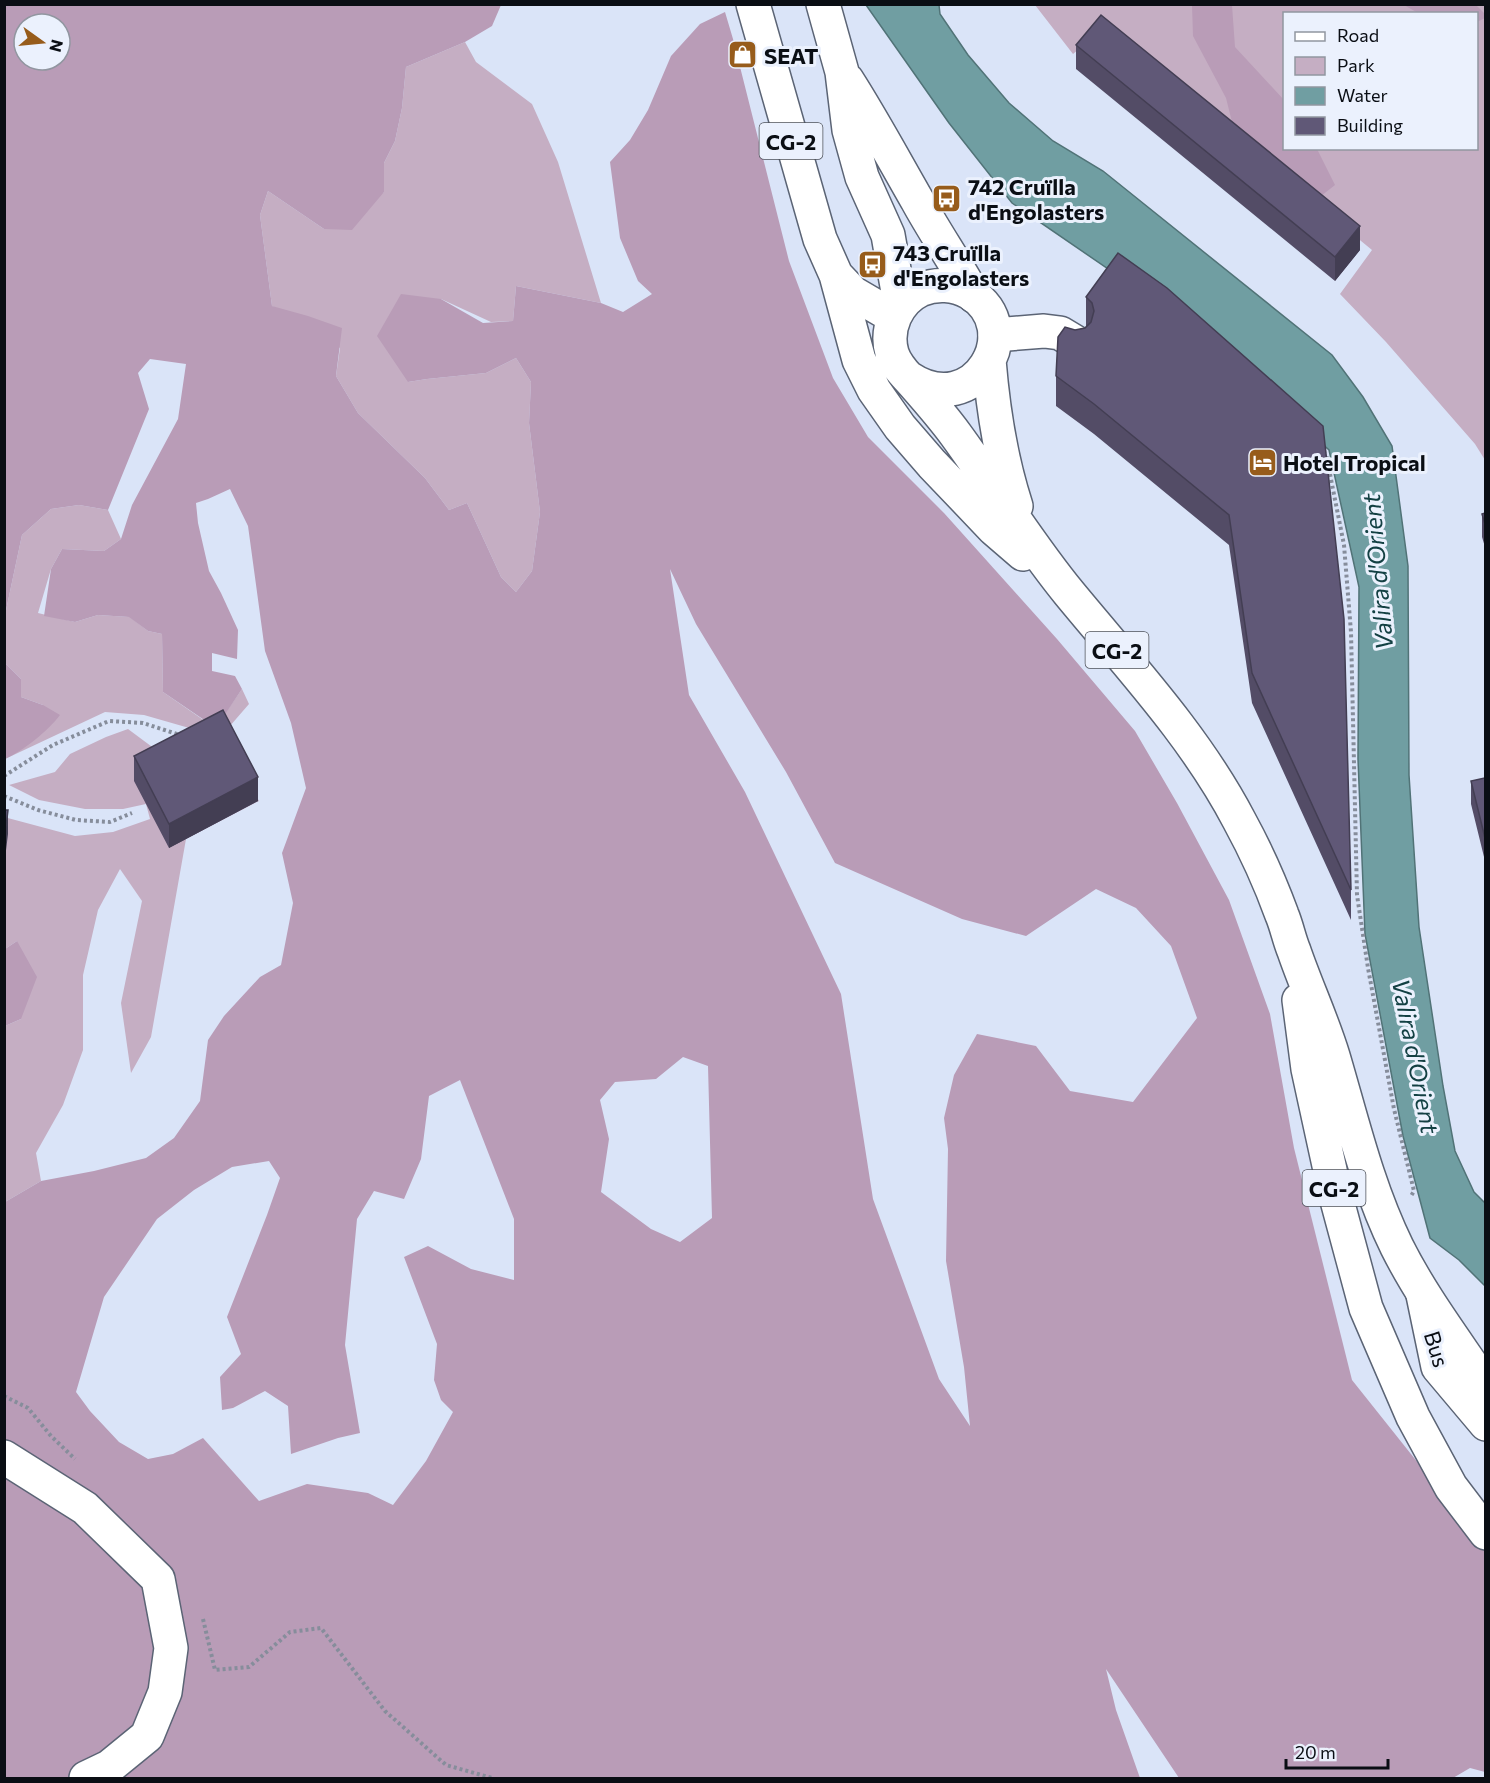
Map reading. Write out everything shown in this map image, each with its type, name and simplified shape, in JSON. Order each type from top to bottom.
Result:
[{"type":"main road","name":"CG-2","points":[[753,4],[816,228],[836,275],[847,316],[859,338],[922,386],[938,390],[953,389],[975,379],[985,368],[992,348]]},
{"type":"main road","points":[[822,4],[842,72],[849,130],[860,168],[888,236],[898,292],[896,313]]},
{"type":"main road","points":[[842,72],[873,120],[974,296]]},
{"type":"main road","name":"CG-2","points":[[836,275],[853,293],[896,313],[891,325],[890,341],[893,357],[950,426],[1066,590],[1167,712],[1196,751],[1232,807],[1261,861],[1284,919],[1324,1027],[1348,1114],[1375,1194],[1396,1245],[1423,1295],[1477,1373],[1485,1381]]},
{"type":"main road","points":[[896,313],[904,302],[917,291],[933,286],[959,288],[974,296]]},
{"type":"main road","name":"CG-2","points":[[974,296],[989,313],[992,348],[991,387],[1008,482],[1025,535]]},
{"type":"main road","points":[[847,316],[859,360],[874,390],[900,427],[994,529],[1066,590]]},
{"type":"main road","points":[[992,348],[1044,331],[1060,333],[1075,342]]},
{"type":"main road","name":"CG-2","points":[[1293,948],[1308,1069],[1335,1193],[1366,1308],[1413,1417],[1451,1487],[1485,1533]]},
{"type":"main road","name":"Bus","points":[[1423,1295],[1438,1366],[1485,1424]]},
{"type":"main road","points":[[4,1457],[85,1509],[158,1579],[171,1648],[165,1692],[147,1736],[109,1767],[86,1779]]},
{"type":"path","points":[[1317,446],[1326,454],[1344,544],[1351,632],[1358,895],[1368,968],[1394,1109],[1414,1191],[1409,1199]]},
{"type":"path","points":[[4,776],[53,745],[109,721],[142,723],[189,738]]},
{"type":"path","points":[[4,796],[38,810],[76,820],[110,822],[132,813]]},
{"type":"path","points":[[4,1396],[28,1408],[51,1436],[82,1466]]},
{"type":"path","points":[[201,1612],[215,1670],[249,1667],[290,1632],[321,1628],[385,1712],[446,1765],[492,1779]]},
{"type":"green space","points":[[1035,5],[1485,5],[1485,460],[1475,444],[1386,342],[1340,294],[1372,250],[1103,29],[1073,54]]},
{"type":"green space","points":[[465,42],[476,62],[532,104],[558,162],[601,303],[516,286],[513,321],[491,322],[441,299],[408,382],[486,373],[516,358],[531,382],[529,423],[540,512],[532,571],[516,592],[501,577],[467,503],[449,510],[425,478],[358,413],[336,376],[340,348],[272,306],[260,215],[268,191],[324,229],[384,192],[384,163],[395,141],[402,108],[406,67]]},
{"type":"green space","points":[[79,505],[108,510],[121,539],[104,551],[62,549],[51,569],[38,613],[75,622],[98,615],[130,617],[148,631],[162,634],[163,692],[215,728],[242,689],[249,704],[223,734],[259,801],[186,839],[151,1037],[131,1073],[121,1003],[142,901],[120,869],[98,910],[83,975],[83,1050],[63,1105],[36,1153],[41,1181],[5,1202],[5,1026],[21,1019],[17,941],[5,949],[4,817],[75,836],[113,832],[150,819],[146,804],[123,809],[85,809],[39,800],[9,785],[55,772],[70,754],[128,729],[171,761],[217,736],[144,715],[105,712],[5,759],[43,705],[21,697],[21,679],[5,663],[5,615],[22,535],[51,509]]},
{"type":"shaded area","points":[[5,5],[501,5],[492,26],[465,42],[406,67],[402,108],[395,141],[384,163],[384,192],[352,230],[324,229],[268,191],[260,215],[272,306],[342,328],[336,376],[358,413],[425,478],[449,510],[467,503],[501,577],[516,592],[532,571],[540,512],[529,423],[531,382],[516,358],[486,373],[408,382],[377,336],[401,294],[441,299],[483,323],[513,321],[516,286],[601,303],[623,312],[652,294],[638,281],[620,238],[610,162],[630,140],[648,110],[671,56],[700,24],[725,12],[789,261],[833,378],[868,437],[944,513],[1057,639],[1135,731],[1229,900],[1270,1014],[1294,1148],[1352,1380],[1485,1547],[1485,1772],[1470,1768],[1453,1778],[1179,1778],[1106,1669],[1116,1710],[1140,1778],[5,1778],[5,1202],[41,1181],[146,1158],[174,1138],[200,1101],[208,1040],[224,1016],[260,977],[281,965],[293,903],[282,853],[306,788],[291,723],[265,651],[248,526],[230,489],[196,503],[209,571],[238,630],[237,659],[212,653],[212,671],[235,676],[242,689],[216,728],[163,692],[162,634],[148,631],[129,617],[98,615],[75,622],[44,616],[51,569],[62,549],[104,551],[121,539],[132,505],[178,419],[186,364],[150,359],[138,373],[149,409],[108,510],[79,505],[51,509],[22,535],[5,615]],"holes":[[[670,569],[696,624],[786,772],[835,863],[962,919],[1026,936],[1096,889],[1136,908],[1171,946],[1197,1018],[1133,1102],[1070,1091],[1036,1046],[977,1034],[954,1075],[944,1118],[948,1149],[946,1261],[964,1367],[970,1426],[939,1379],[873,1199],[841,994],[745,792],[689,695]],[[683,1057],[708,1066],[712,1218],[680,1242],[651,1229],[601,1192],[609,1139],[600,1100],[615,1082],[656,1079]],[[460,1080],[514,1219],[514,1280],[471,1269],[428,1246],[404,1257],[437,1344],[434,1380],[441,1400],[453,1412],[426,1461],[393,1505],[368,1493],[307,1484],[259,1501],[203,1438],[173,1454],[148,1459],[119,1442],[76,1392],[104,1297],[157,1219],[194,1190],[232,1167],[269,1161],[280,1178],[227,1317],[241,1354],[220,1377],[222,1410],[233,1408],[265,1391],[288,1406],[291,1454],[360,1433],[345,1345],[357,1219],[374,1191],[404,1199],[421,1159],[429,1096]]]},
{"type":"shaded area","points":[[1192,5],[1232,5],[1235,47],[1283,99],[1283,150],[1318,150],[1335,185],[1307,207],[1242,162],[1226,98],[1193,36]]},
{"type":"shaded area","points":[[1404,5],[1476,5],[1485,14],[1485,18],[1478,22],[1478,12],[1416,12]]},
{"type":"shaded area","points":[[5,663],[21,679],[21,697],[43,705],[60,715],[35,740],[5,759]]},
{"type":"shaded area","points":[[17,941],[37,977],[21,1019],[5,1026],[5,949]]},
{"type":"water","name":"Valira d'Orient","points":[[866,5],[939,5],[940,14],[968,55],[1009,103],[1053,141],[1103,171],[1332,355],[1363,397],[1392,446],[1408,566],[1409,775],[1419,927],[1455,1151],[1474,1192],[1485,1203],[1485,1286],[1459,1260],[1430,1238],[1403,1136],[1365,934],[1358,759],[1359,587],[1329,450],[1181,319],[1012,203],[949,123]]},
{"type":"building","points":[[1101,15],[1360,226],[1335,257],[1076,45]]},
{"type":"building","points":[[1118,253],[1167,288],[1323,426],[1344,619],[1351,890],[1252,673],[1229,515],[1094,404],[1056,376],[1058,337],[1065,327],[1075,330],[1085,328],[1091,322],[1094,311],[1092,303],[1086,297]]},
{"type":"building","points":[[223,710],[258,777],[169,824],[134,756]]},
{"type":"building","points":[[1485,778],[1485,838],[1471,781]]},
{"type":"building","points":[[4,810],[8,810],[4,843]]},
{"type":"place","name":"SEAT","points":[[743,55]]},
{"type":"place","name":"742 Cruïlla d'Engolasters","points":[[947,199]]},
{"type":"place","name":"743 Cruïlla d'Engolasters","points":[[872,265]]},
{"type":"place","name":"Hotel Tropical","points":[[1262,462]]}]
